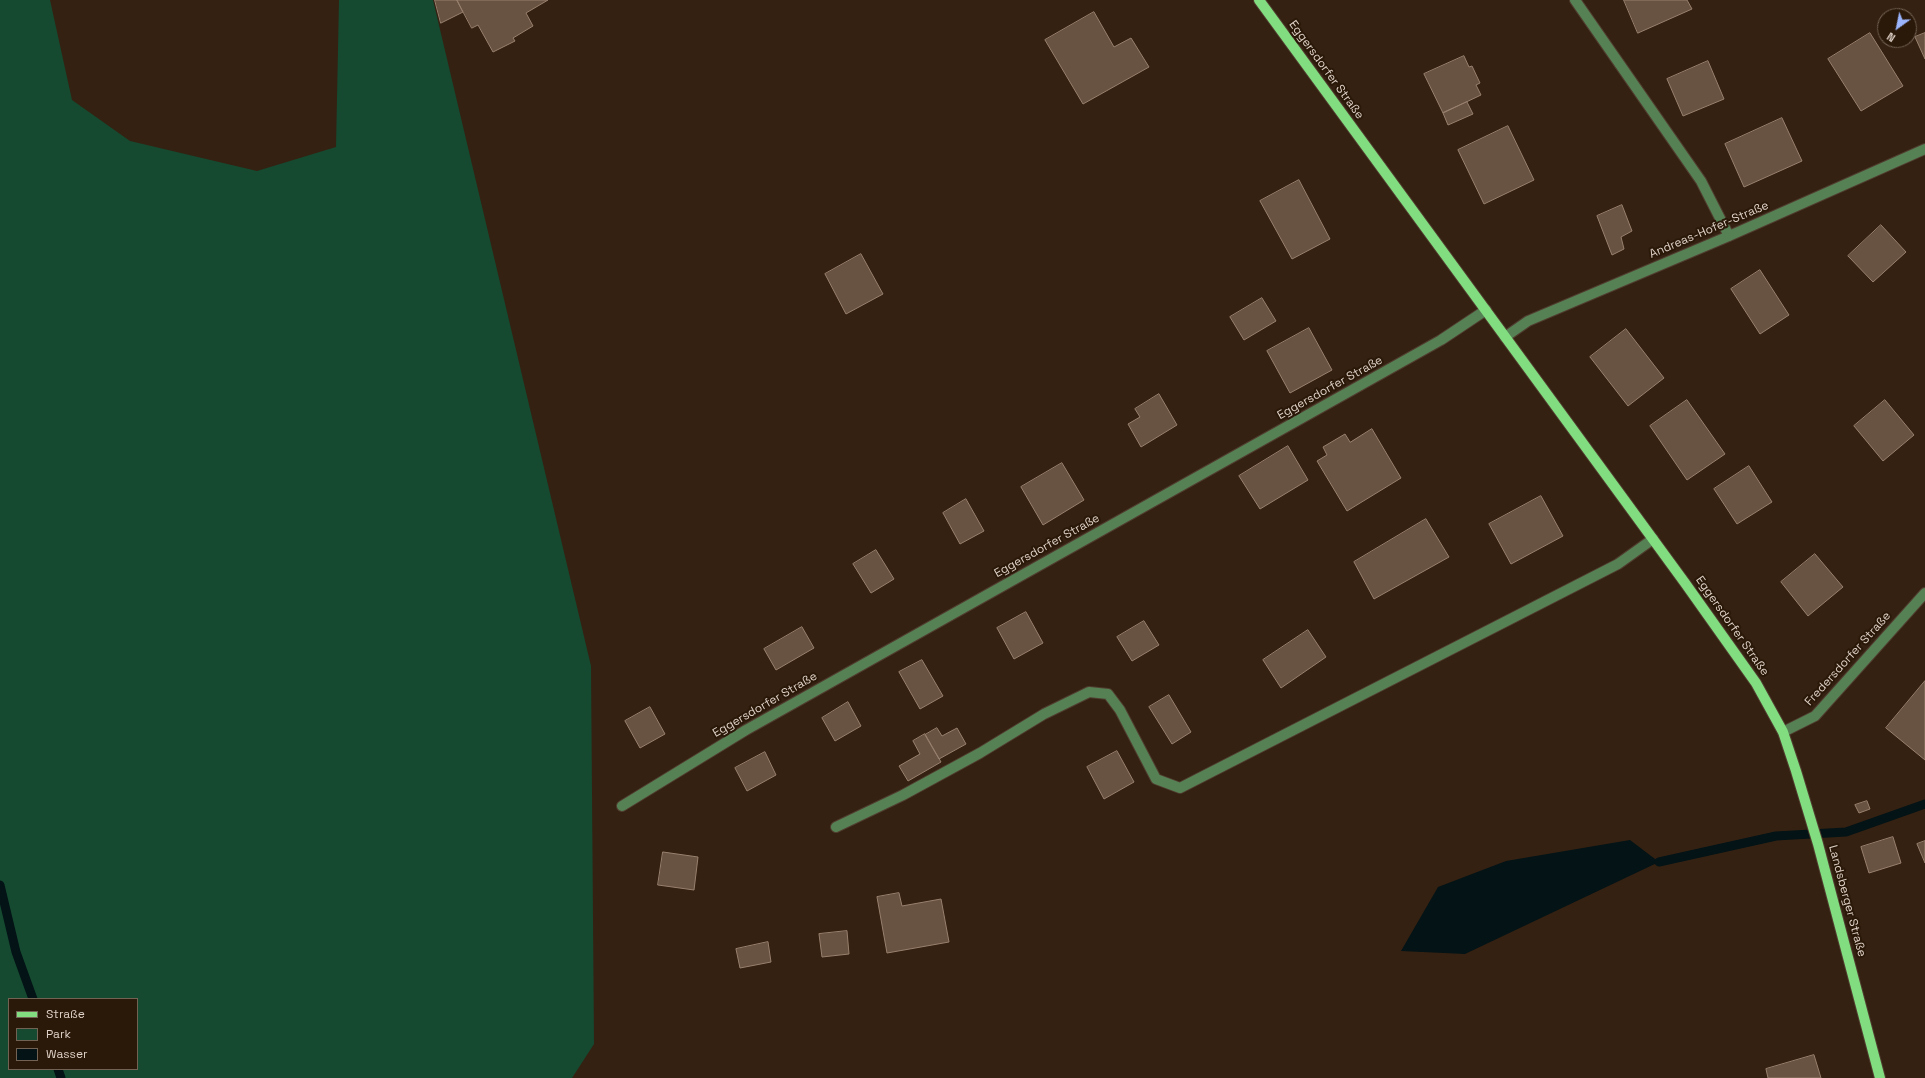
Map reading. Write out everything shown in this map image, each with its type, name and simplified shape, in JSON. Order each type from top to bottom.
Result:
[{"type":"main road","name":"Eggersdorfer Straße","points":[[1258,0],[1653,539],[1756,683],[1783,732]]},
{"type":"main road","name":"Landsberger Straße","points":[[1783,732],[1818,844],[1880,1078]]},
{"type":"street","points":[[1574,0],[1700,181],[1729,236]]},
{"type":"street","name":"Andreas-Hofer-Straße","points":[[1505,337],[1528,321],[1729,236],[1925,149]]},
{"type":"street","name":"Eggersdorfer Straße","points":[[622,806],[746,730],[1441,340],[1486,310]]},
{"type":"street","points":[[836,827],[904,795],[1044,714],[1089,692],[1108,694],[1120,710],[1156,779],[1180,788],[1618,564],[1653,539]]},
{"type":"street","name":"Fredersdorfer Straße","points":[[1783,732],[1815,716],[1925,593]]},
{"type":"green space","points":[[0,0],[50,0],[72,100],[130,141],[257,171],[336,147],[339,0],[433,0],[591,666],[594,1044],[572,1078],[0,1078]]},
{"type":"water","points":[[1630,840],[1659,862],[1465,954],[1401,951],[1438,887],[1506,861]]},
{"type":"building","points":[[435,0],[457,0],[463,12],[441,23]]},
{"type":"building","points":[[457,0],[548,0],[526,13],[533,26],[513,38],[515,41],[493,52],[478,25],[472,28]]},
{"type":"building","points":[[1624,0],[1687,0],[1692,9],[1638,33]]},
{"type":"building","points":[[1094,12],[1114,47],[1131,38],[1149,67],[1083,104],[1045,40]]},
{"type":"building","points":[[1870,33],[1877,44],[1877,48],[1879,48],[1903,86],[1861,111],[1828,59]]},
{"type":"building","points":[[1925,33],[1925,59],[1917,41],[1917,36]]},
{"type":"building","points":[[1464,56],[1469,67],[1472,66],[1480,83],[1476,85],[1481,95],[1443,113],[1424,74]]},
{"type":"building","points":[[1708,61],[1724,99],[1683,116],[1667,79]]},
{"type":"building","points":[[1467,102],[1473,114],[1448,125],[1443,113]]},
{"type":"building","points":[[1782,118],[1802,161],[1744,187],[1725,144]]},
{"type":"building","points":[[1508,126],[1534,180],[1484,204],[1458,150]]},
{"type":"building","points":[[1299,180],[1330,239],[1292,259],[1260,201]]},
{"type":"building","points":[[1622,205],[1632,231],[1621,237],[1624,249],[1612,255],[1597,216]]},
{"type":"building","points":[[1881,225],[1906,252],[1873,282],[1848,256]]},
{"type":"building","points":[[861,254],[883,294],[846,314],[825,274]]},
{"type":"building","points":[[1760,270],[1789,315],[1760,334],[1731,289]]},
{"type":"building","points":[[1262,298],[1276,321],[1244,340],[1230,317]]},
{"type":"building","points":[[1309,328],[1332,370],[1290,393],[1267,351]]},
{"type":"building","points":[[1626,329],[1664,378],[1628,406],[1590,357]]},
{"type":"building","points":[[1159,394],[1177,425],[1141,447],[1128,424],[1140,417],[1135,409]]},
{"type":"building","points":[[1687,400],[1725,454],[1687,480],[1650,426]]},
{"type":"building","points":[[1885,400],[1914,435],[1883,461],[1854,426]]},
{"type":"building","points":[[1372,429],[1401,478],[1347,511],[1317,461],[1327,455],[1323,447],[1345,434],[1350,442]]},
{"type":"building","points":[[1288,446],[1308,480],[1260,509],[1239,476]]},
{"type":"building","points":[[1062,463],[1084,500],[1043,525],[1021,487]]},
{"type":"building","points":[[1749,466],[1772,502],[1737,524],[1714,489]]},
{"type":"building","points":[[1541,496],[1563,536],[1511,564],[1489,524]]},
{"type":"building","points":[[966,499],[984,531],[960,544],[943,513]]},
{"type":"building","points":[[1426,519],[1449,557],[1374,599],[1354,562]]},
{"type":"building","points":[[876,550],[894,579],[871,593],[853,564]]},
{"type":"building","points":[[1815,554],[1843,587],[1808,616],[1781,582]]},
{"type":"building","points":[[1026,612],[1043,643],[1014,659],[997,628]]},
{"type":"building","points":[[1144,621],[1159,645],[1132,661],[1117,637]]},
{"type":"building","points":[[802,627],[814,648],[776,670],[764,649]]},
{"type":"building","points":[[1308,630],[1326,657],[1281,688],[1263,660]]},
{"type":"building","points":[[922,660],[943,696],[920,709],[899,672]]},
{"type":"building","points":[[1925,681],[1925,760],[1886,728]]},
{"type":"building","points":[[1169,695],[1191,732],[1172,744],[1149,707]]},
{"type":"building","points":[[848,702],[861,726],[835,741],[822,718]]},
{"type":"building","points":[[650,707],[665,734],[640,748],[625,721]]},
{"type":"building","points":[[937,728],[942,736],[957,728],[966,744],[939,759],[925,735]]},
{"type":"building","points":[[925,734],[941,762],[908,781],[899,766],[920,754],[913,741]]},
{"type":"building","points":[[1117,751],[1134,782],[1104,799],[1087,767]]},
{"type":"building","points":[[765,752],[776,775],[747,791],[735,768]]},
{"type":"building","points":[[1867,801],[1870,809],[1859,813],[1855,805]]},
{"type":"building","points":[[1893,837],[1901,863],[1869,873],[1861,847]]},
{"type":"building","points":[[1925,841],[1925,863],[1917,844]]},
{"type":"building","points":[[663,852],[698,857],[694,890],[658,885]]},
{"type":"building","points":[[899,893],[902,906],[941,899],[949,942],[887,953],[877,897]]},
{"type":"building","points":[[847,931],[849,954],[822,957],[819,934]]},
{"type":"building","points":[[768,942],[771,962],[740,968],[736,949]]},
{"type":"building","points":[[1814,1055],[1821,1078],[1768,1078],[1766,1069]]},
{"type":"waterway","points":[[1659,862],[1776,836],[1846,832],[1925,804]]},
{"type":"waterway","points":[[0,885],[16,952],[33,998]]},
{"type":"waterway","points":[[58,1070],[61,1078]]}]
